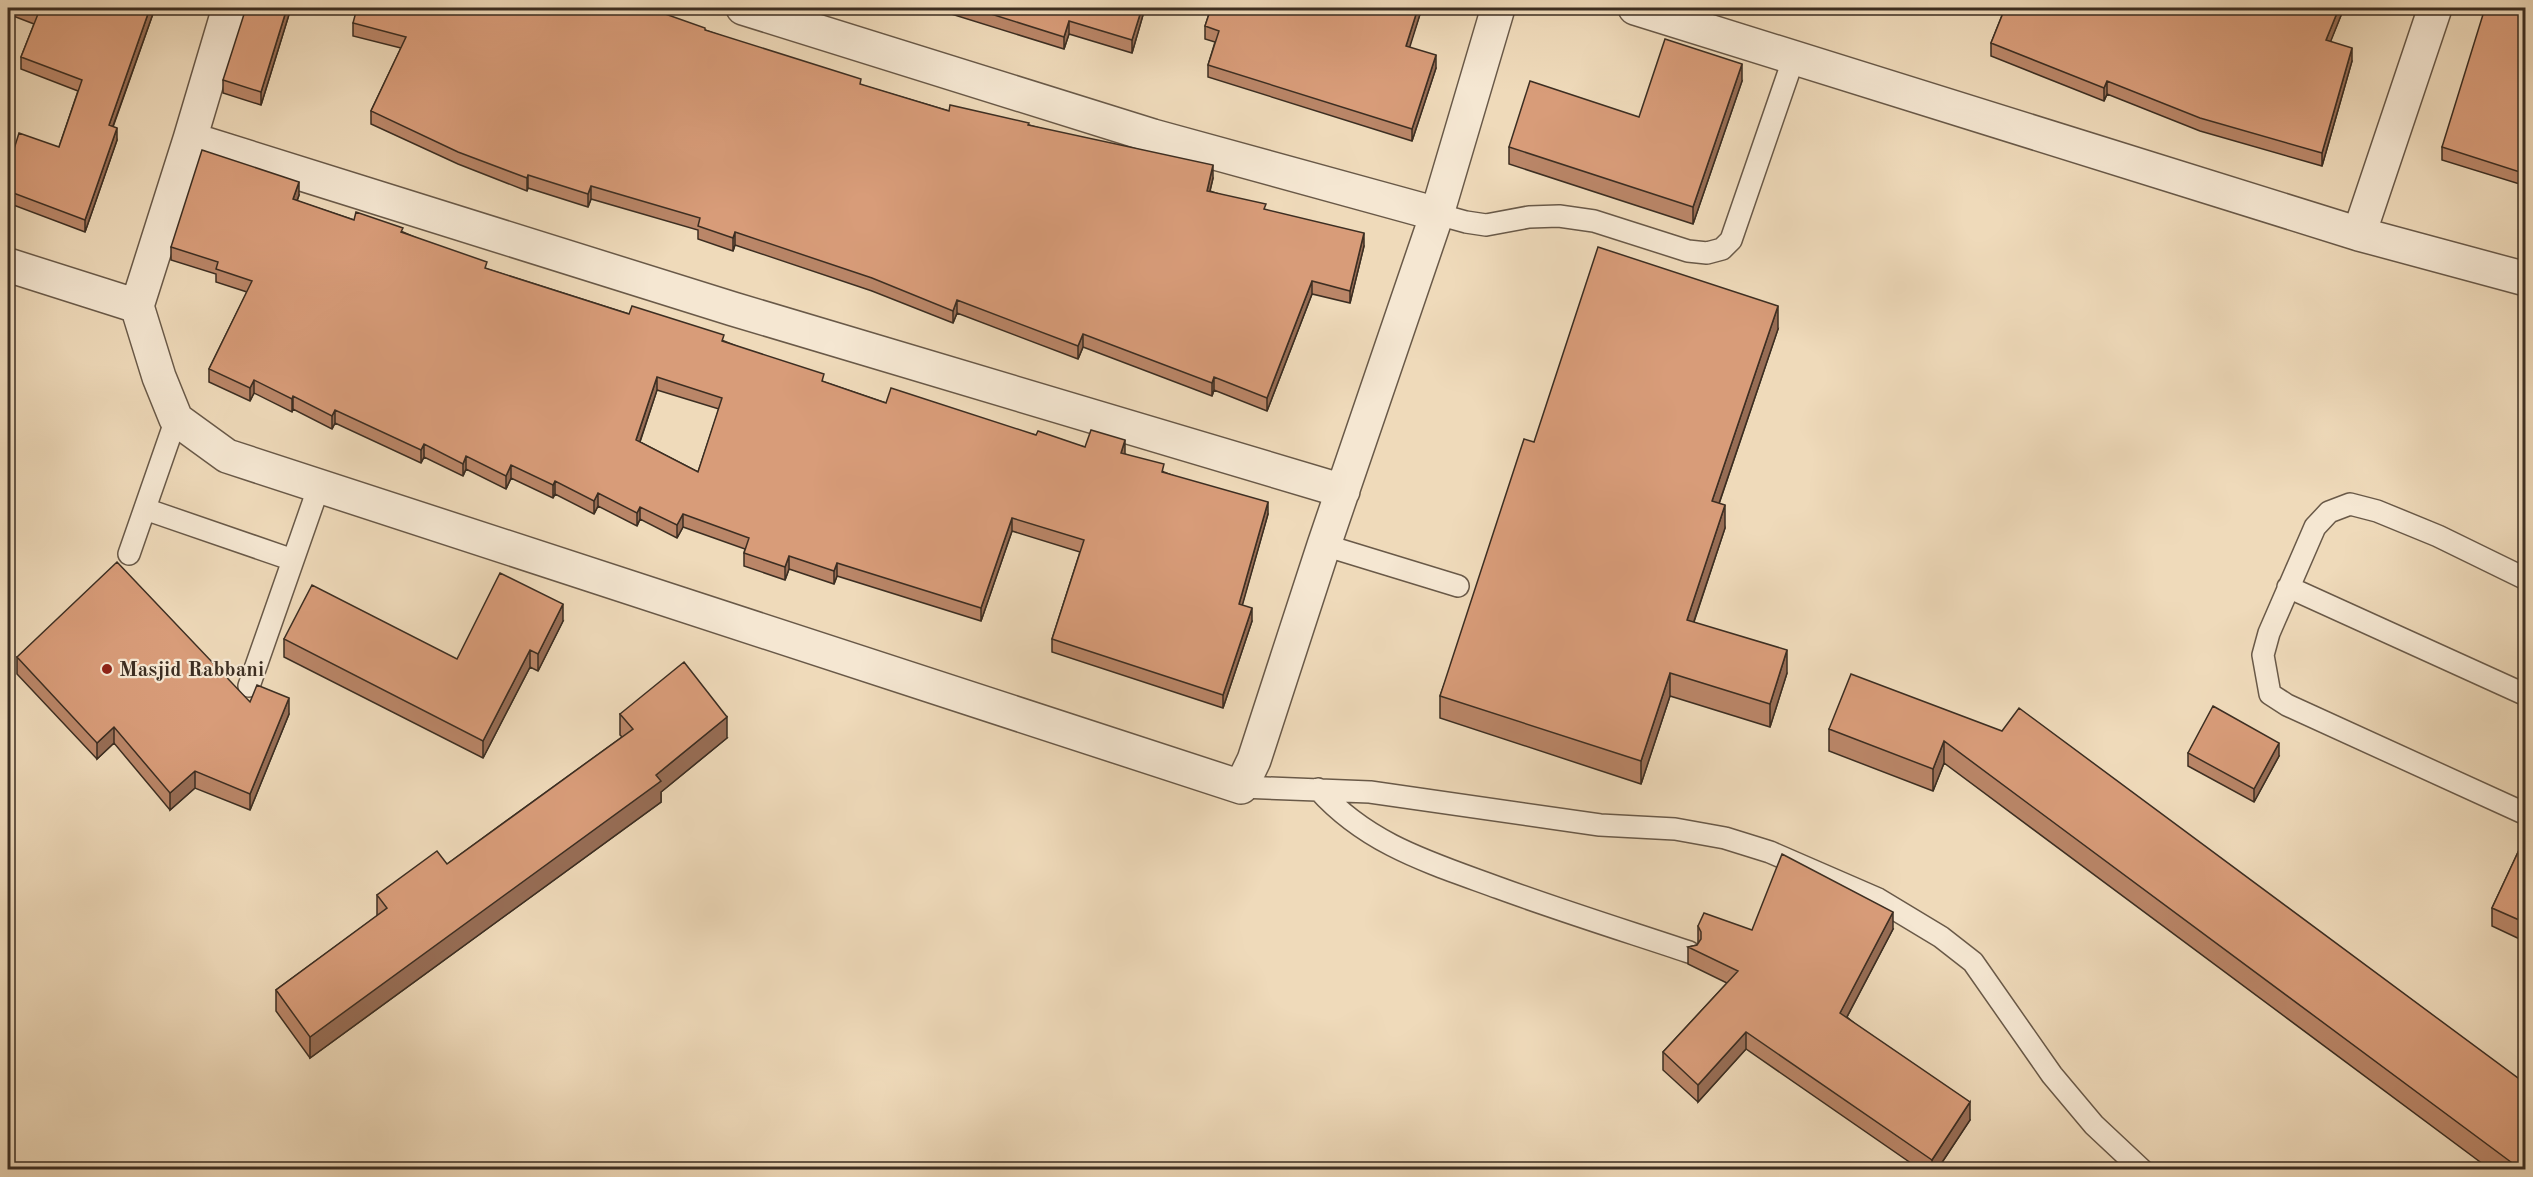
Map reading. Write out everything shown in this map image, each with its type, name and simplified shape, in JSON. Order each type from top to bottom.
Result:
[{"type":"street","points":[[230,8],[137,306],[159,377],[176,419],[227,456],[1240,787],[1254,760],[1324,545],[1437,214],[1498,8]]},
{"type":"street","points":[[743,8],[1153,136],[1437,214]]},
{"type":"street","points":[[1635,8],[2359,234],[2526,279]]},
{"type":"street","points":[[2359,234],[2435,8]]},
{"type":"street","points":[[190,140],[733,309],[1343,491]]},
{"type":"street","points":[[8,265],[137,306]]},
{"type":"lane","points":[[1437,214],[1486,225],[1528,217],[1559,216],[1594,221],[1689,250],[1707,252],[1722,249],[1731,240],[1794,57]]},
{"type":"lane","points":[[129,554],[176,419]]},
{"type":"lane","points":[[249,686],[319,486]]},
{"type":"lane","points":[[2526,579],[2438,536],[2377,511],[2350,504],[2329,512],[2315,527],[2269,633],[2263,656],[2270,694],[2287,705],[2526,814]]},
{"type":"lane","points":[[145,509],[293,560]]},
{"type":"lane","points":[[1324,545],[1458,586]]},
{"type":"lane","points":[[2288,587],[2526,695]]},
{"type":"lane","points":[[1240,787],[1370,792],[1549,819],[1600,825],[1675,829],[1725,838],[1770,852],[1878,899],[1941,937],[1973,962],[2052,1075],[2094,1125],[2142,1170]]},
{"type":"lane","points":[[1317,789],[1337,810],[1367,833],[1408,853],[1550,906],[1689,952]]},
{"type":"building","points":[[21,8],[150,8],[109,125],[117,128],[85,220],[8,191],[8,168],[19,133],[59,147],[82,80],[21,57],[38,14]]},
{"type":"building","points":[[246,8],[287,8],[261,92],[223,80]]},
{"type":"building","points":[[357,8],[632,8],[653,14],[654,10],[705,28],[705,30],[861,79],[860,84],[949,111],[950,105],[1029,123],[1028,125],[1213,165],[1207,191],[1266,204],[1264,209],[1364,233],[1350,291],[1312,281],[1267,398],[1214,377],[1212,383],[1083,334],[1078,346],[957,300],[953,311],[872,278],[735,232],[733,238],[698,226],[700,218],[591,186],[588,194],[528,175],[527,178],[458,152],[371,111],[406,37],[353,23]]},
{"type":"building","points":[[972,8],[1142,8],[1132,40],[1069,21],[1064,37]]},
{"type":"building","points":[[1211,8],[1418,8],[1406,46],[1436,55],[1412,129],[1208,65],[1219,31],[1205,26]]},
{"type":"building","points":[[2005,8],[2339,8],[2326,40],[2352,48],[2322,153],[2200,118],[2107,81],[2104,88],[1991,43]]},
{"type":"building","points":[[2485,8],[2526,8],[2526,124],[2520,141],[2526,142],[2526,174],[2442,147]]},
{"type":"building","points":[[1665,39],[1742,64],[1693,207],[1509,147],[1530,81],[1639,117]]},
{"type":"building","points":[[202,150],[299,182],[293,199],[354,220],[356,212],[403,228],[401,232],[487,262],[485,268],[629,314],[632,306],[724,335],[722,341],[824,374],[822,381],[886,403],[891,388],[1036,435],[1038,431],[1085,447],[1091,430],[1125,440],[1121,453],[1164,464],[1162,472],[1268,502],[1239,604],[1252,608],[1223,695],[1052,639],[1084,540],[1012,518],[981,608],[837,563],[834,571],[789,556],[785,567],[744,553],[749,538],[683,514],[677,525],[640,507],[637,513],[598,493],[594,501],[555,481],[553,485],[511,465],[506,476],[466,456],[463,464],[424,444],[421,450],[335,410],[332,416],[293,396],[292,399],[254,380],[250,388],[209,369],[252,281],[216,269],[218,262],[171,247]],"holes":[[[657,377],[722,398],[698,472],[636,440]]]},
{"type":"building","points":[[1598,247],[1778,306],[1712,501],[1725,505],[1687,620],[1787,650],[1770,704],[1670,673],[1641,761],[1440,696],[1524,439],[1534,442]]},
{"type":"building","points":[[117,562],[250,702],[257,685],[289,698],[250,794],[195,771],[170,793],[114,727],[97,743],[17,657]]},
{"type":"building","points":[[500,573],[563,604],[538,654],[530,650],[483,741],[284,639],[312,585],[457,659]]},
{"type":"building","points":[[684,662],[727,717],[656,775],[661,781],[310,1037],[276,990],[387,908],[377,895],[437,851],[447,864],[633,729],[620,714]]},
{"type":"building","points":[[1851,674],[2002,731],[2019,708],[2526,1084],[2526,1159],[2519,1168],[1944,741],[1933,769],[1829,729]]},
{"type":"building","points":[[2213,706],[2279,743],[2254,789],[2188,753]]},
{"type":"building","points":[[2526,835],[2526,923],[2492,908]]},
{"type":"building","points":[[1782,854],[1893,912],[1840,1013],[1970,1102],[1932,1160],[1746,1032],[1698,1085],[1663,1052],[1738,971],[1688,947],[1697,945],[1701,939],[1698,926],[1704,913],[1752,930]]},
{"type":"place","name":"Masjid Rabbani","points":[[107,669]]}]
